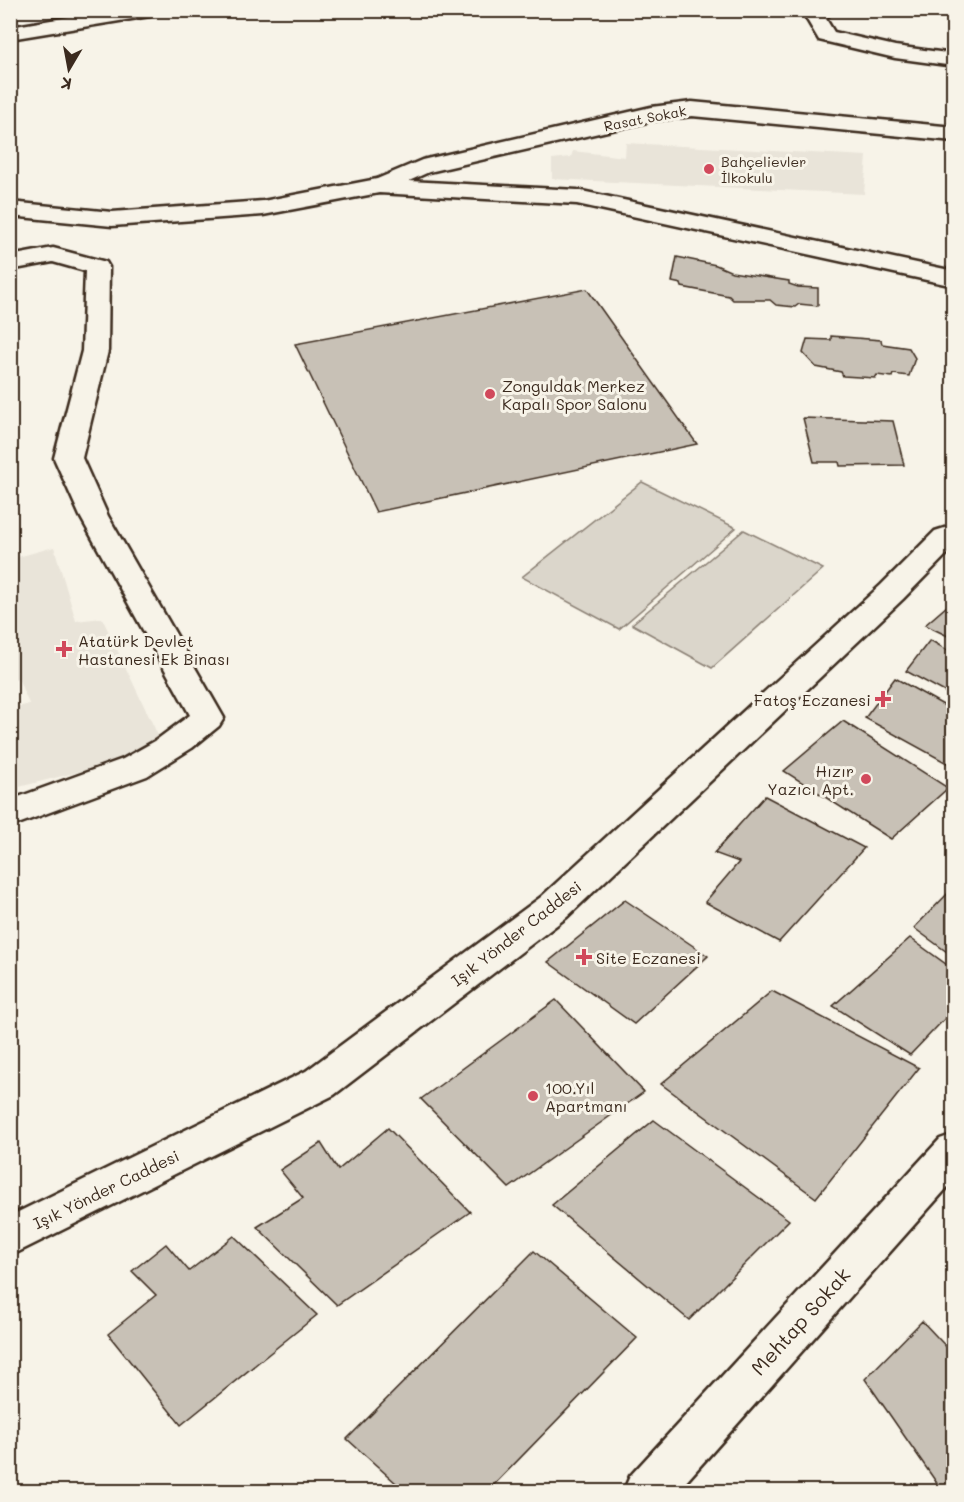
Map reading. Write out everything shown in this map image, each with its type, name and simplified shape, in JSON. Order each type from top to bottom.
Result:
[{"type":"street","points":[[10,33],[150,10]]},
{"type":"street","points":[[823,10],[816,18],[826,36],[895,52],[954,60]]},
{"type":"street","name":"Rasat Sokak","points":[[380,186],[422,166],[651,114],[692,109],[954,134]]},
{"type":"street","points":[[10,209],[112,219],[263,208],[380,186],[577,197],[954,279]]},
{"type":"street","points":[[10,263],[53,255],[97,267],[95,351],[68,458],[94,516],[208,718],[151,760],[80,790],[39,801],[10,814]]},
{"type":"street","name":"Işık Yönder Caddesi","points":[[10,1237],[329,1076],[554,908],[883,600],[945,538],[954,534]]},
{"type":"street","name":"Mehtap Sokak","points":[[646,1491],[954,1151]]},
{"type":"shaded area","name":"Bahçelievler İlkokulu","points":[[626,143],[867,156],[864,194],[552,179],[552,159],[571,157],[573,151],[625,157]]},
{"type":"shaded area","points":[[642,482],[736,528],[619,629],[522,577]]},
{"type":"shaded area","points":[[744,530],[823,569],[712,668],[632,624]]},
{"type":"shaded area","name":"Atatürk Devlet Hastanesi Ek Binası","points":[[54,547],[76,621],[102,618],[165,750],[11,789],[11,709],[29,704],[18,678],[11,680],[11,559]]},
{"type":"building","points":[[677,257],[716,265],[732,272],[789,281],[789,284],[798,287],[818,288],[818,306],[799,304],[795,307],[776,305],[770,300],[733,300],[729,296],[682,287],[681,284],[672,282]]},
{"type":"building","name":"Zonguldak Merkez Kapalı Spor Salonu","points":[[587,289],[697,444],[376,512],[295,344]]},
{"type":"building","points":[[831,336],[881,340],[882,344],[909,348],[915,358],[909,376],[893,374],[892,377],[877,375],[875,378],[843,376],[841,372],[816,367],[803,353],[807,339],[831,340]]},
{"type":"building","points":[[803,418],[893,421],[904,465],[840,466],[839,462],[814,462]]},
{"type":"building","points":[[954,600],[954,639],[925,625]]},
{"type":"building","points":[[930,640],[954,654],[954,697],[906,671]]},
{"type":"building","points":[[895,678],[954,711],[954,767],[865,718]]},
{"type":"building","name":"Hızır Yazıcı Apt.","points":[[843,721],[948,788],[891,839],[784,771]]},
{"type":"building","points":[[765,796],[864,848],[779,942],[705,902],[739,862],[714,853]]},
{"type":"building","points":[[954,887],[954,957],[914,928]]},
{"type":"building","points":[[625,900],[708,956],[634,1024],[548,962]]},
{"type":"building","points":[[910,938],[954,970],[954,1009],[910,1055],[833,1006]]},
{"type":"building","points":[[772,991],[919,1068],[816,1198],[661,1084]]},
{"type":"building","name":"100.Yıl Apartmanı","points":[[556,1000],[644,1092],[509,1188],[421,1099]]},
{"type":"building","points":[[654,1120],[789,1220],[689,1320],[552,1205]]},
{"type":"building","points":[[388,1128],[470,1212],[337,1305],[257,1227],[303,1198],[280,1170],[321,1143],[338,1170]]},
{"type":"building","points":[[234,1236],[317,1315],[181,1425],[108,1334],[156,1295],[132,1271],[166,1244],[189,1271]]},
{"type":"building","points":[[534,1251],[637,1338],[487,1492],[406,1492],[347,1439]]},
{"type":"building","points":[[922,1321],[954,1355],[954,1492],[943,1492],[865,1379]]},
{"type":"place","name":"Bahçelievler İlkokulu","points":[[709,169]]},
{"type":"place","name":"Zonguldak Merkez Kapalı Spor Salonu","points":[[490,394]]},
{"type":"place","name":"Atatürk Devlet Hastanesi Ek Binası","points":[[64,649]]},
{"type":"place","name":"Fatoş Eczanesi","points":[[883,699]]},
{"type":"place","name":"Hızır Yazıcı Apt.","points":[[866,779]]},
{"type":"place","name":"Site Eczanesi","points":[[584,957]]},
{"type":"place","name":"100.Yıl Apartmanı","points":[[533,1096]]}]
